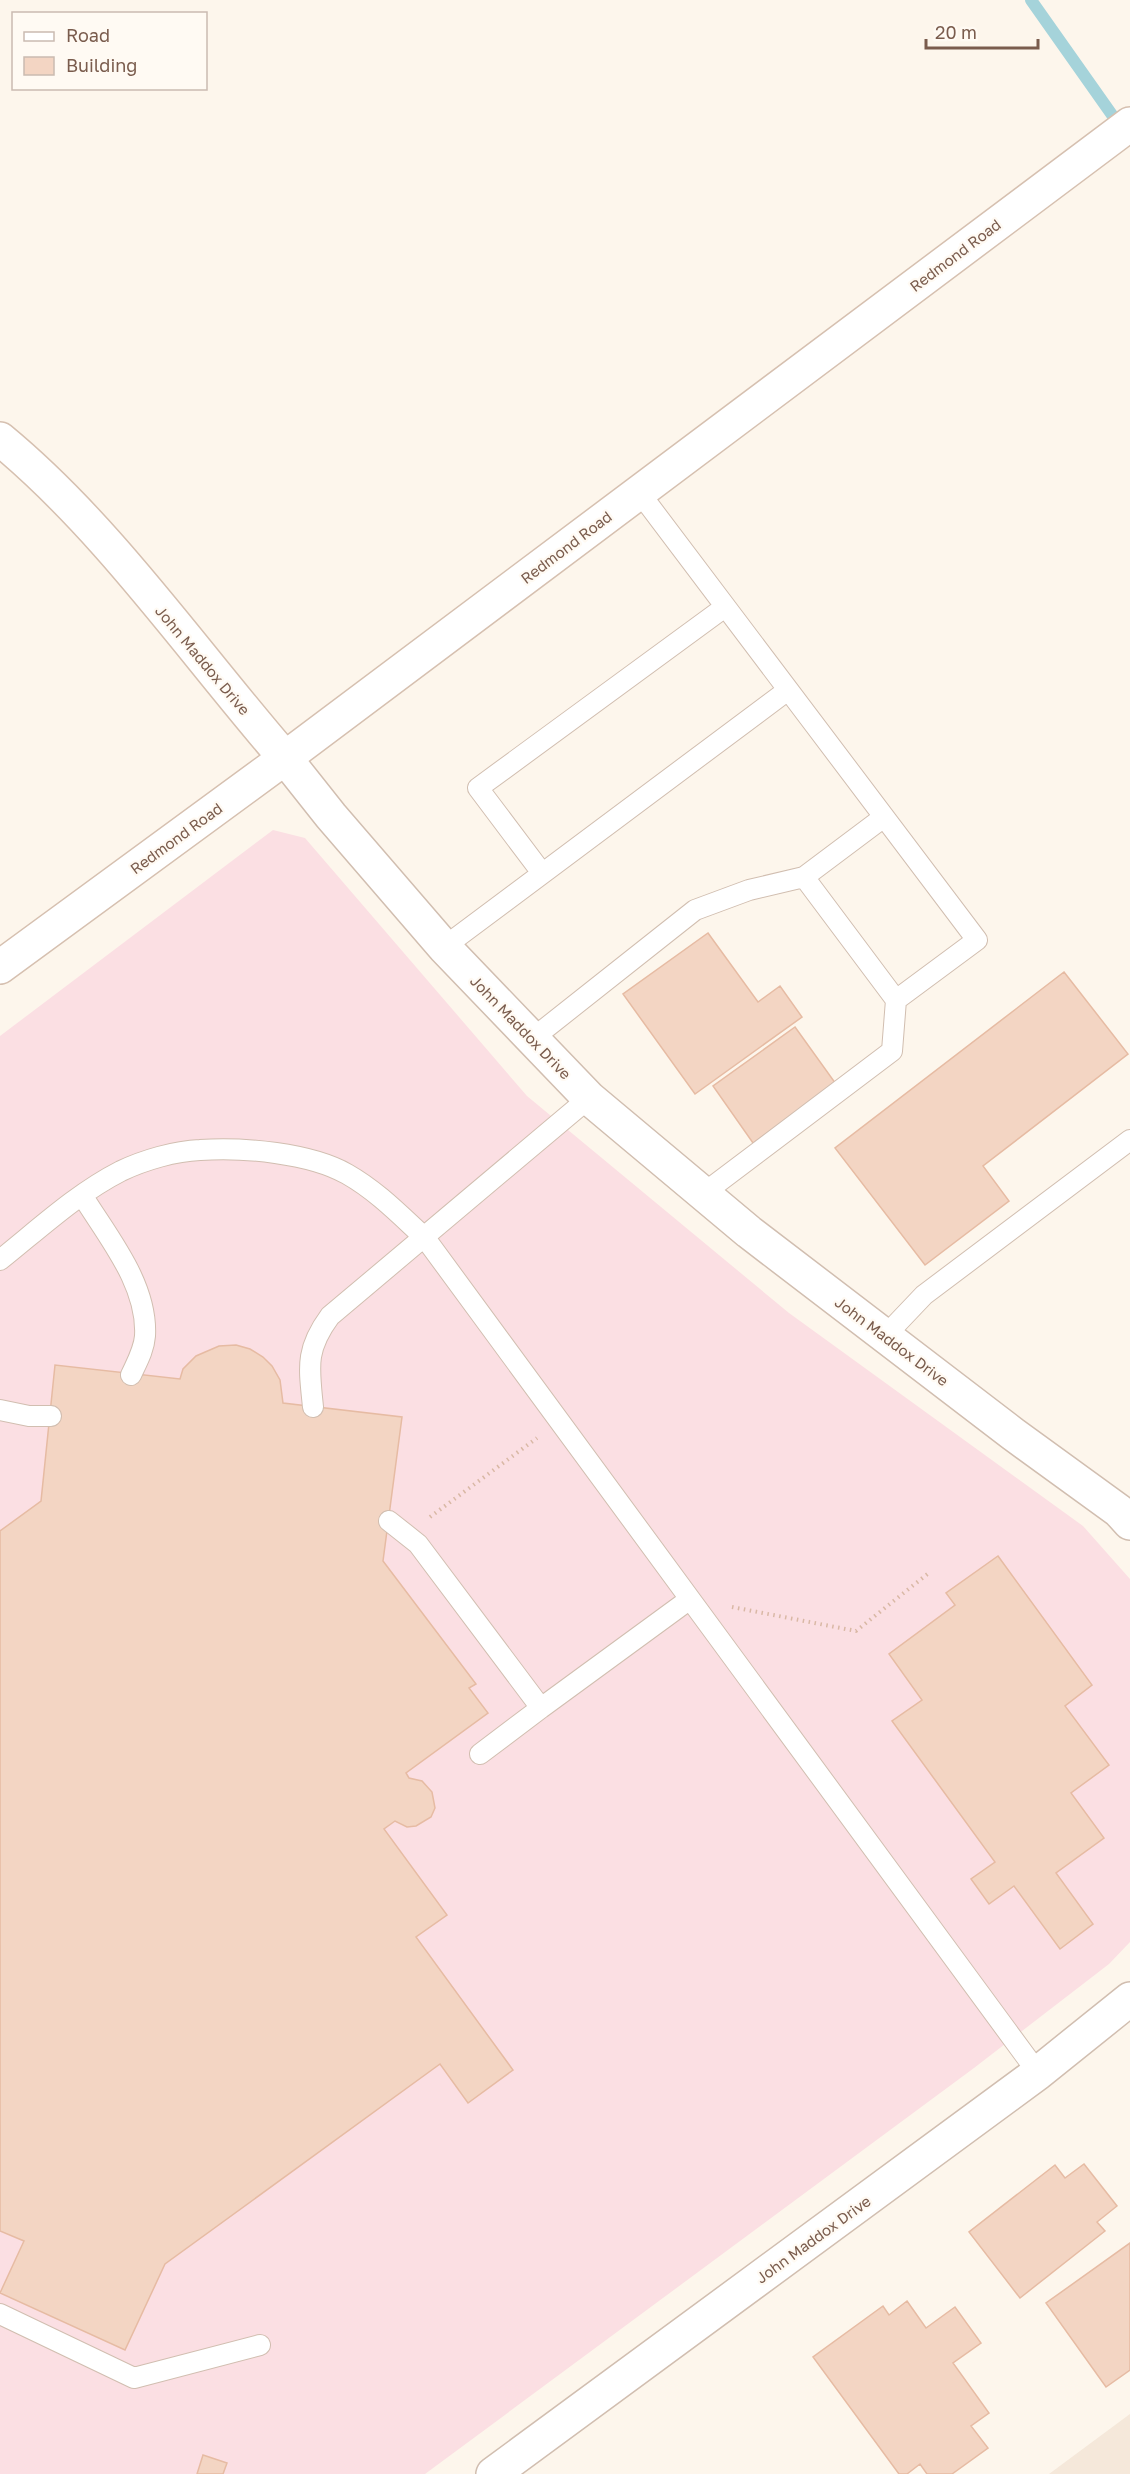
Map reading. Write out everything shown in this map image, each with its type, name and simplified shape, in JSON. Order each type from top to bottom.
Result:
[{"type":"street","name":"Redmond Road","points":[[0,967],[285,758],[1130,124]]},
{"type":"street","name":"John Maddox Drive","points":[[0,440],[25,460],[98,532],[331,816],[444,947],[589,1098],[749,1232],[1119,1511],[1130,1523]]},
{"type":"street","name":"John Maddox Drive","points":[[493,2474],[1038,2073],[1130,1999]]},
{"type":"lane","points":[[639,492],[977,940],[896,1000]]},
{"type":"lane","points":[[542,873],[478,788],[725,607]]},
{"type":"lane","points":[[444,947],[788,690]]},
{"type":"lane","points":[[532,1039],[694,910],[749,890],[804,877],[884,817]]},
{"type":"lane","points":[[704,1193],[892,1051],[896,1000],[804,877]]},
{"type":"lane","points":[[313,1407],[309,1366],[317,1334],[330,1316],[589,1098]]},
{"type":"lane","points":[[885,1336],[924,1295],[1130,1140]]},
{"type":"lane","points":[[0,1260],[82,1195],[122,1171],[155,1159],[199,1150],[276,1154],[321,1163],[346,1174],[383,1198],[425,1238],[1038,2073]]},
{"type":"lane","points":[[82,1195],[126,1266],[143,1310],[145,1336],[142,1351],[131,1375]]},
{"type":"lane","points":[[0,1410],[29,1416],[51,1416]]},
{"type":"lane","points":[[389,1521],[418,1544],[542,1708]]},
{"type":"lane","points":[[480,1754],[690,1599]]},
{"type":"lane","points":[[0,2314],[134,2378],[260,2345]]},
{"type":"path","points":[[406,1535],[560,1422]]},
{"type":"path","points":[[690,1599],[856,1631],[930,1572]]},
{"type":"shaded area","points":[[273,830],[305,838],[527,1096],[789,1313],[1083,1526],[1130,1579],[1130,1942],[1109,1964],[974,2068],[425,2474],[0,2474],[0,1036]]},
{"type":"shaded area","points":[[1130,2414],[1130,2474],[1049,2474]]},
{"type":"building","points":[[708,933],[758,1002],[780,986],[802,1017],[695,1094],[623,994]]},
{"type":"building","points":[[1064,972],[1128,1054],[983,1166],[1009,1201],[925,1265],[835,1148]]},
{"type":"building","points":[[795,1027],[836,1084],[753,1143],[713,1086]]},
{"type":"building","points":[[236,1345],[250,1349],[272,1366],[280,1380],[283,1403],[402,1417],[383,1561],[476,1684],[469,1688],[488,1713],[406,1773],[409,1778],[422,1781],[432,1792],[435,1808],[431,1817],[416,1826],[407,1827],[395,1821],[384,1829],[447,1915],[416,1937],[513,2070],[468,2103],[440,2064],[165,2264],[125,2350],[0,2293],[24,2241],[0,2231],[0,1531],[41,1501],[55,1365],[180,1379],[183,1369],[196,1356],[219,1346]]},
{"type":"building","points":[[998,1556],[1092,1685],[1065,1706],[1109,1765],[1071,1793],[1104,1838],[1056,1873],[1093,1924],[1060,1949],[1014,1886],[989,1904],[971,1879],[995,1862],[892,1721],[922,1700],[889,1654],[955,1605],[946,1593]]},
{"type":"building","points":[[1084,2164],[1117,2206],[1097,2222],[1105,2231],[1020,2298],[969,2232],[1055,2165],[1065,2178]]},
{"type":"building","points":[[1130,2243],[1130,2370],[1106,2387],[1046,2303]]},
{"type":"building","points":[[907,2301],[926,2328],[955,2307],[981,2343],[953,2363],[989,2413],[971,2426],[988,2448],[952,2474],[927,2474],[920,2464],[907,2474],[899,2474],[813,2357],[883,2306],[889,2315]]},
{"type":"building","points":[[203,2455],[227,2463],[223,2474],[197,2474]]},
{"type":"waterway","points":[[1031,0],[1122,129]]}]
